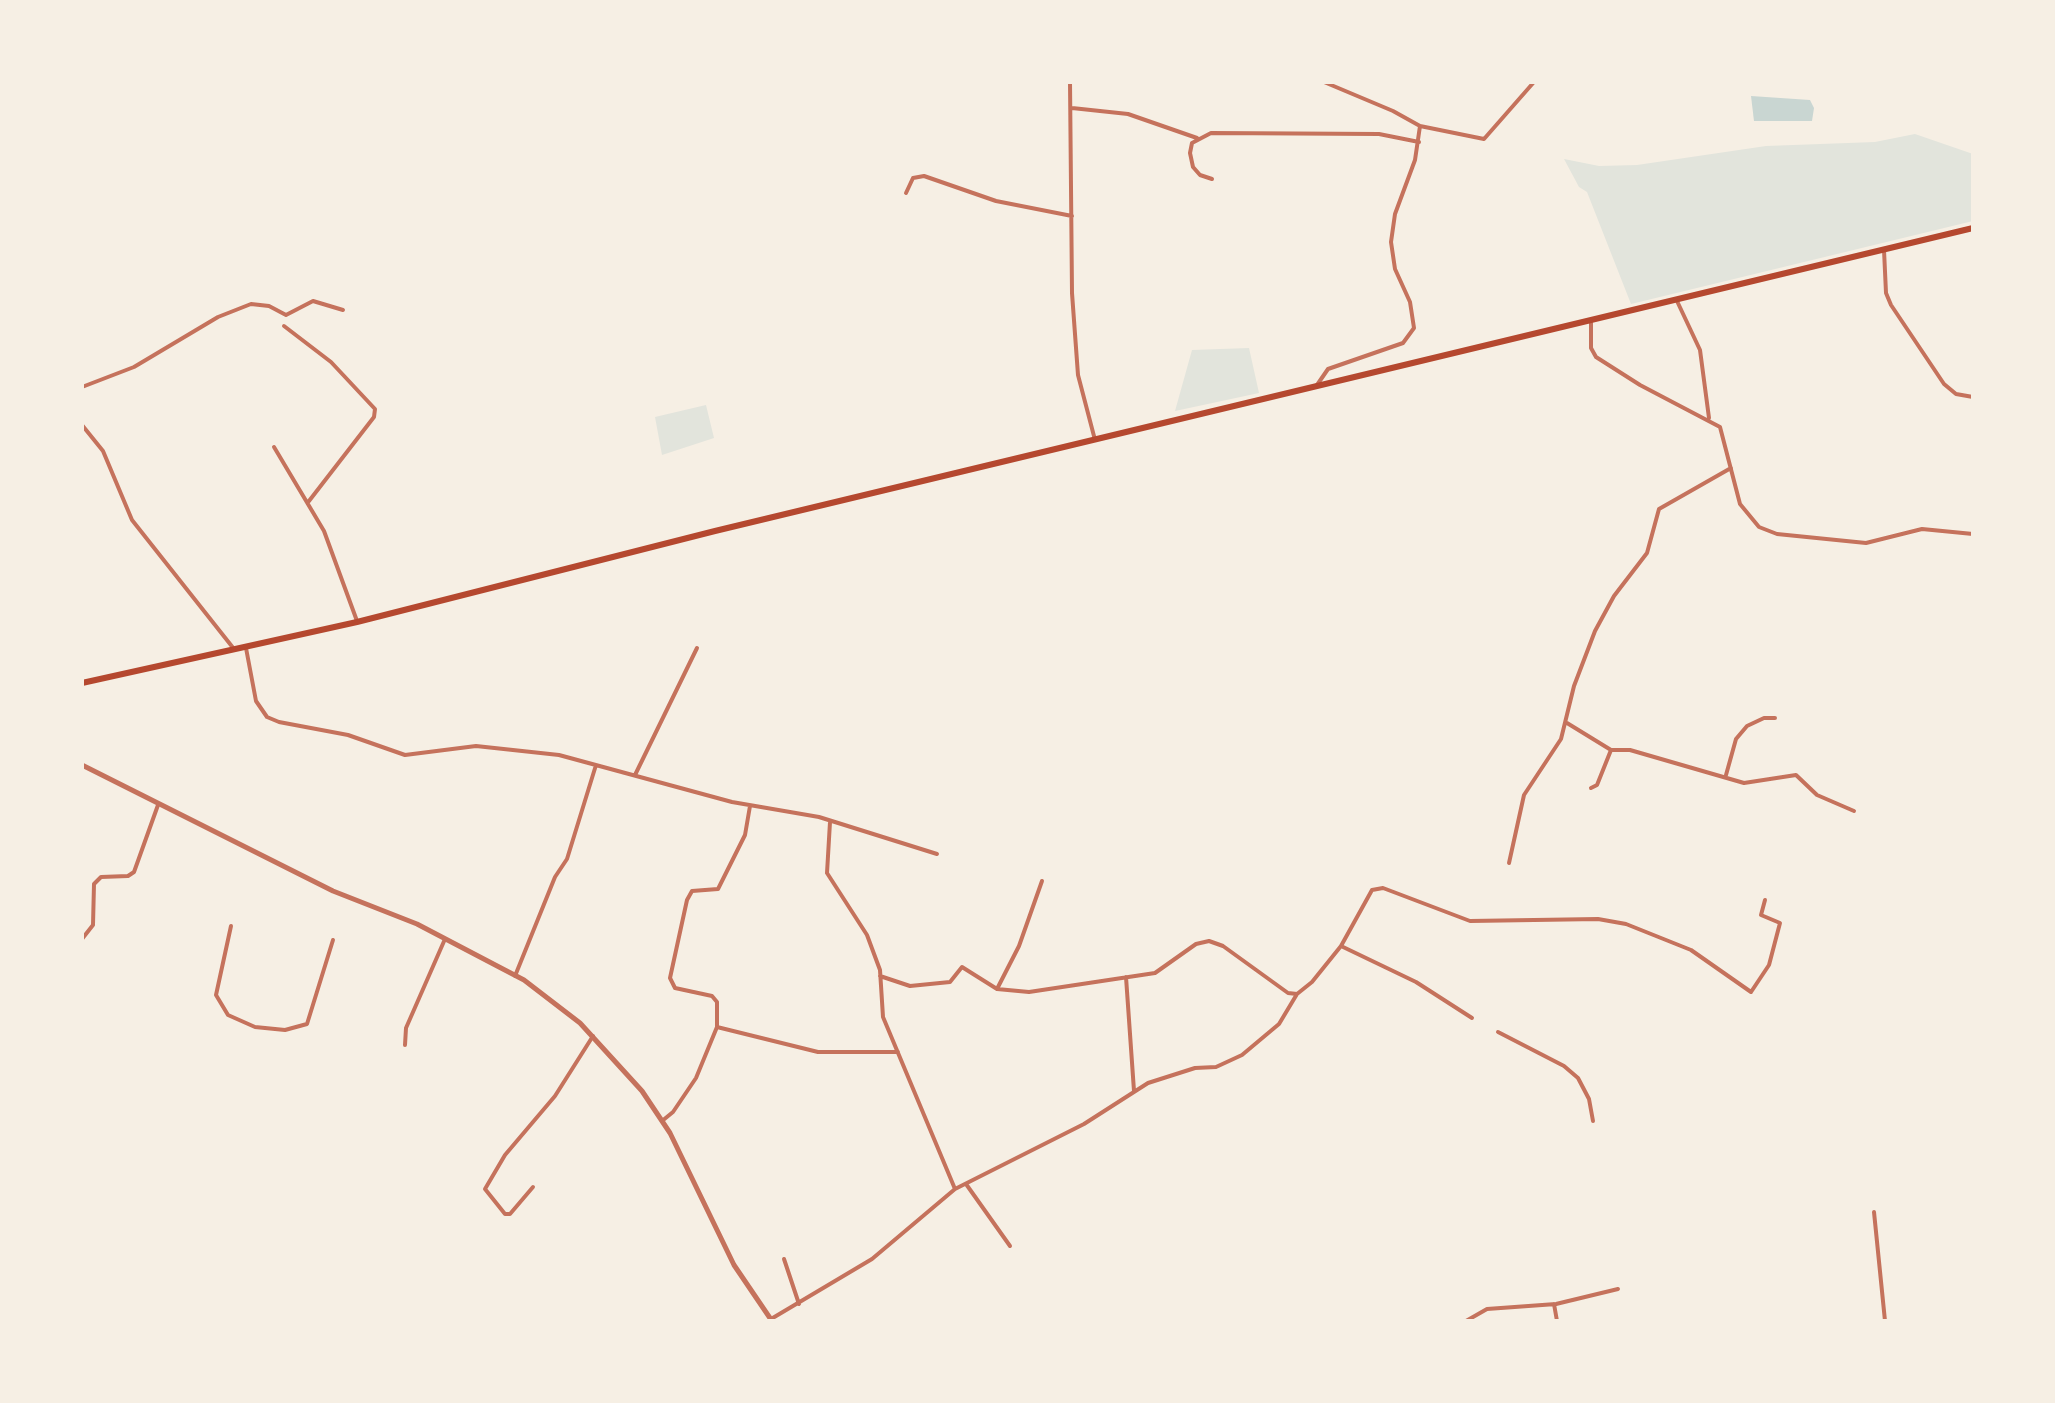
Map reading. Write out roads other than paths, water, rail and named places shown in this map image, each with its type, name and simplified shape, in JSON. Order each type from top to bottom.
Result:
[{"type":"highway","points":[[82,683],[357,622],[715,531],[1317,385],[1591,323],[1973,228]]},
{"type":"street","points":[[1070,82],[1072,293],[1078,375],[1095,440]]},
{"type":"street","points":[[1324,82],[1420,126],[1484,139],[1534,82]]},
{"type":"street","points":[[1071,108],[1128,114],[1197,138],[1211,133],[1276,132],[1379,134],[1419,142]]},
{"type":"street","points":[[1317,385],[1328,369],[1389,351],[1403,343],[1414,328],[1410,302],[1395,269],[1391,242],[1395,214],[1415,160],[1420,126]]},
{"type":"street","points":[[1197,138],[1190,153],[1193,167],[1200,175],[1212,179]]},
{"type":"street","points":[[906,193],[913,178],[924,176],[996,201],[1072,216]]},
{"type":"street","points":[[1884,250],[1886,293],[1891,305],[1944,384],[1956,394],[1973,397]]},
{"type":"street","points":[[82,387],[134,367],[218,317],[251,304],[269,306],[286,315],[313,301],[343,310]]},
{"type":"street","points":[[1677,301],[1700,350],[1709,418]]},
{"type":"street","points":[[1591,323],[1591,348],[1596,357],[1640,385],[1709,418],[1720,427],[1740,504],[1759,527],[1777,534],[1866,543],[1922,529],[1973,534]]},
{"type":"street","points":[[284,326],[331,362],[375,409],[374,417],[309,501]]},
{"type":"street","points":[[82,425],[103,451],[132,520],[236,651]]},
{"type":"street","points":[[274,447],[309,501],[331,547],[357,622]]},
{"type":"street","points":[[1509,863],[1524,795],[1553,755],[1567,723],[1574,686],[1595,631],[1614,596],[1647,553],[1659,509],[1731,468]]},
{"type":"street","points":[[246,648],[256,701],[267,717],[279,722],[348,735],[405,755],[498,746],[596,765],[750,806],[806,814],[937,854]]},
{"type":"street","points":[[635,775],[697,648]]},
{"type":"street","points":[[1726,775],[1736,739],[1747,726],[1775,718]]},
{"type":"street","points":[[1567,723],[1611,750],[1630,750],[1726,775],[1744,783],[1796,775],[1817,795],[1854,811]]},
{"type":"street","points":[[1591,788],[1597,785],[1611,750]]},
{"type":"street","points":[[82,765],[333,891],[445,939],[515,976],[593,1036],[642,1091],[662,1121],[734,1265],[771,1320],[872,1259],[955,1189],[1084,1124],[1134,1092],[1171,1074],[1227,1063],[1270,1033],[1289,1013],[1297,994],[1312,982],[1341,946],[1372,890],[1383,888],[1470,921],[1598,919],[1626,924],[1691,950],[1751,992],[1769,965],[1780,923],[1761,915],[1765,900]]},
{"type":"street","points":[[515,976],[547,895],[567,859],[596,765]]},
{"type":"street","points":[[82,939],[93,925],[94,884],[101,877],[128,876],[134,872],[158,805]]},
{"type":"street","points":[[662,1121],[673,1112],[696,1078],[717,1027],[717,1002],[712,996],[675,988],[670,978],[687,900],[692,891],[718,889],[745,835],[750,806]]},
{"type":"street","points":[[830,822],[827,873],[867,935],[880,976],[883,1017],[955,1189]]},
{"type":"street","points":[[997,989],[1019,946],[1042,881]]},
{"type":"street","points":[[231,926],[216,995],[228,1015],[255,1027],[285,1030],[307,1024],[333,940]]},
{"type":"street","points":[[405,1045],[406,1028],[445,939]]},
{"type":"street","points":[[880,976],[910,986],[950,982],[962,967],[997,989],[1029,992],[1155,973],[1196,944],[1209,941],[1223,946],[1288,993],[1297,994]]},
{"type":"street","points":[[1341,946],[1416,982],[1472,1018]]},
{"type":"street","points":[[1126,977],[1134,1092]]},
{"type":"street","points":[[717,1027],[818,1052],[898,1052]]},
{"type":"street","points":[[1498,1032],[1578,1078],[1589,1099],[1593,1121]]},
{"type":"street","points":[[533,1187],[510,1214],[505,1214],[485,1189],[505,1155],[555,1096],[593,1036]]},
{"type":"street","points":[[966,1184],[1010,1246]]},
{"type":"street","points":[[1874,1212],[1885,1321]]},
{"type":"street","points":[[784,1259],[799,1304]]},
{"type":"street","points":[[1466,1321],[1487,1309],[1554,1304],[1618,1289]]},
{"type":"street","points":[[1554,1304],[1557,1321]]}]
